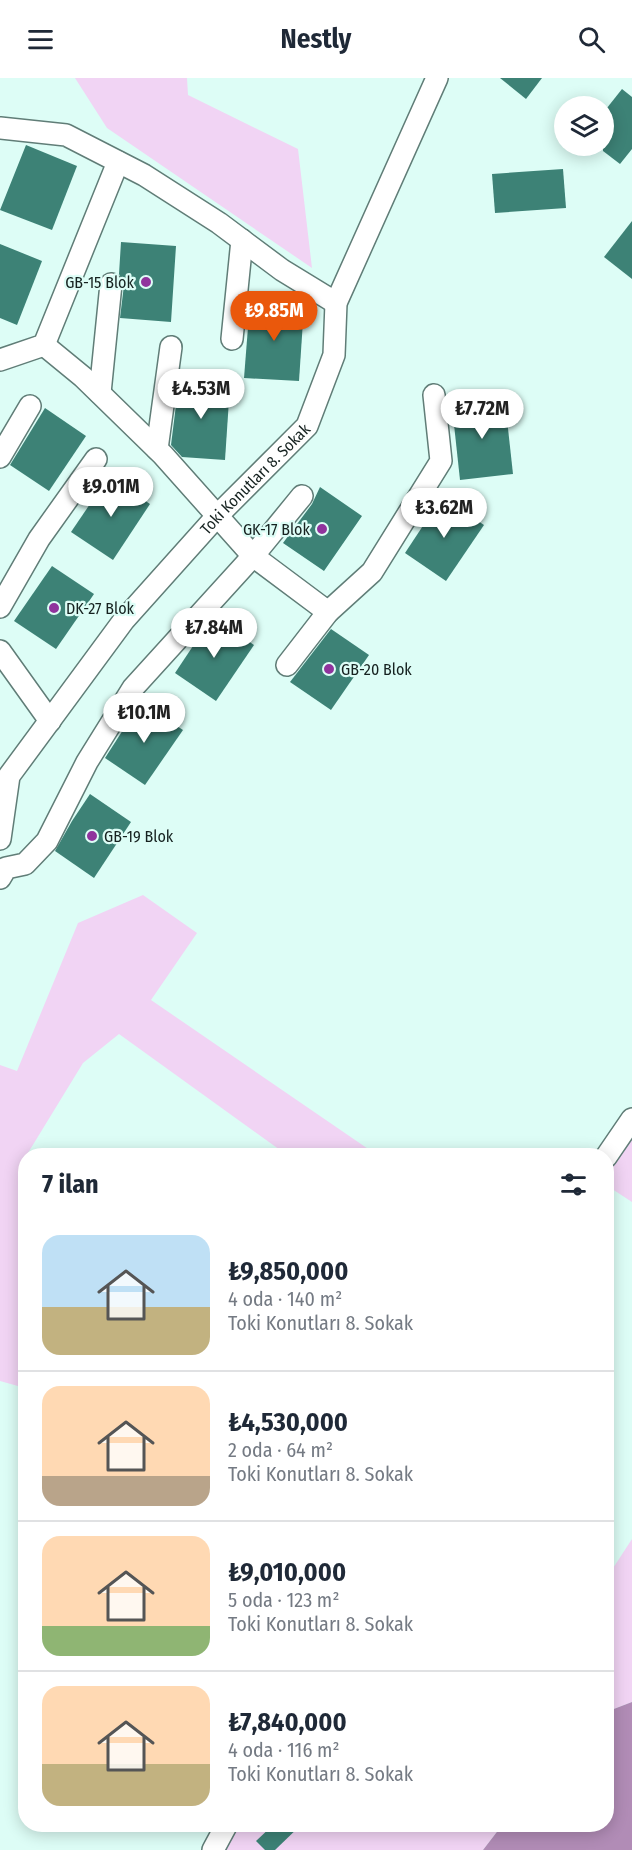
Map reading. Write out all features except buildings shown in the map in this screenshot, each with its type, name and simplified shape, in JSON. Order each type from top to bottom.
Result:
[{"type":"street","name":"Toki Konutları 8. Sokak","points":[[0,835],[5,775],[50,721],[124,620],[218,515],[307,426],[334,355],[336,303],[437,78]]},
{"type":"street","points":[[0,128],[66,135],[144,175],[219,223],[282,270],[336,303]]},
{"type":"street","points":[[0,360],[44,345],[118,162]]},
{"type":"street","points":[[232,339],[242,240]]},
{"type":"street","points":[[100,393],[111,284]]},
{"type":"street","points":[[44,345],[100,393],[158,449],[252,556],[328,612]]},
{"type":"street","points":[[158,449],[171,347]]},
{"type":"street","points":[[287,664],[328,612],[372,572],[441,461],[434,395]]},
{"type":"street","points":[[0,457],[30,406]]},
{"type":"street","points":[[0,607],[39,539],[96,459]]},
{"type":"street","points":[[0,878],[6,868],[25,864],[47,842],[87,762],[134,688],[252,556],[302,496]]},
{"type":"street","points":[[0,651],[50,721]]},
{"type":"street","points":[[612,1148],[632,1119]]},
{"type":"street","points":[[213,1850],[223,1832]]},
{"type":"shaded area","points":[[75,78],[187,78],[188,95],[298,149],[312,268],[107,128]]},
{"type":"shaded area","points":[[143,895],[197,933],[151,1000],[367,1148],[277,1148],[119,1034],[83,1063],[31,1148],[18,1148],[18,1386],[0,1381],[0,1065],[17,1071],[78,923]]},
{"type":"shaded area","points":[[632,1136],[632,1202],[614,1190],[614,1164]]},
{"type":"shaded area","points":[[632,1539],[632,1702],[614,1709],[614,1567]]},
{"type":"shaded area","points":[[632,1702],[632,1850],[483,1850],[497,1832],[614,1832],[614,1709]]},
{"type":"shaded area","points":[[234,1832],[497,1832],[483,1850],[224,1850]]},
{"type":"place","name":"GB-15 Blok","points":[[146,282]]},
{"type":"place","name":"GK-17 Blok","points":[[322,529]]},
{"type":"place","name":"DK-27 Blok","points":[[54,608]]},
{"type":"place","name":"GB-20 Blok","points":[[329,669]]},
{"type":"place","name":"GB-19 Blok","points":[[92,836]]}]
